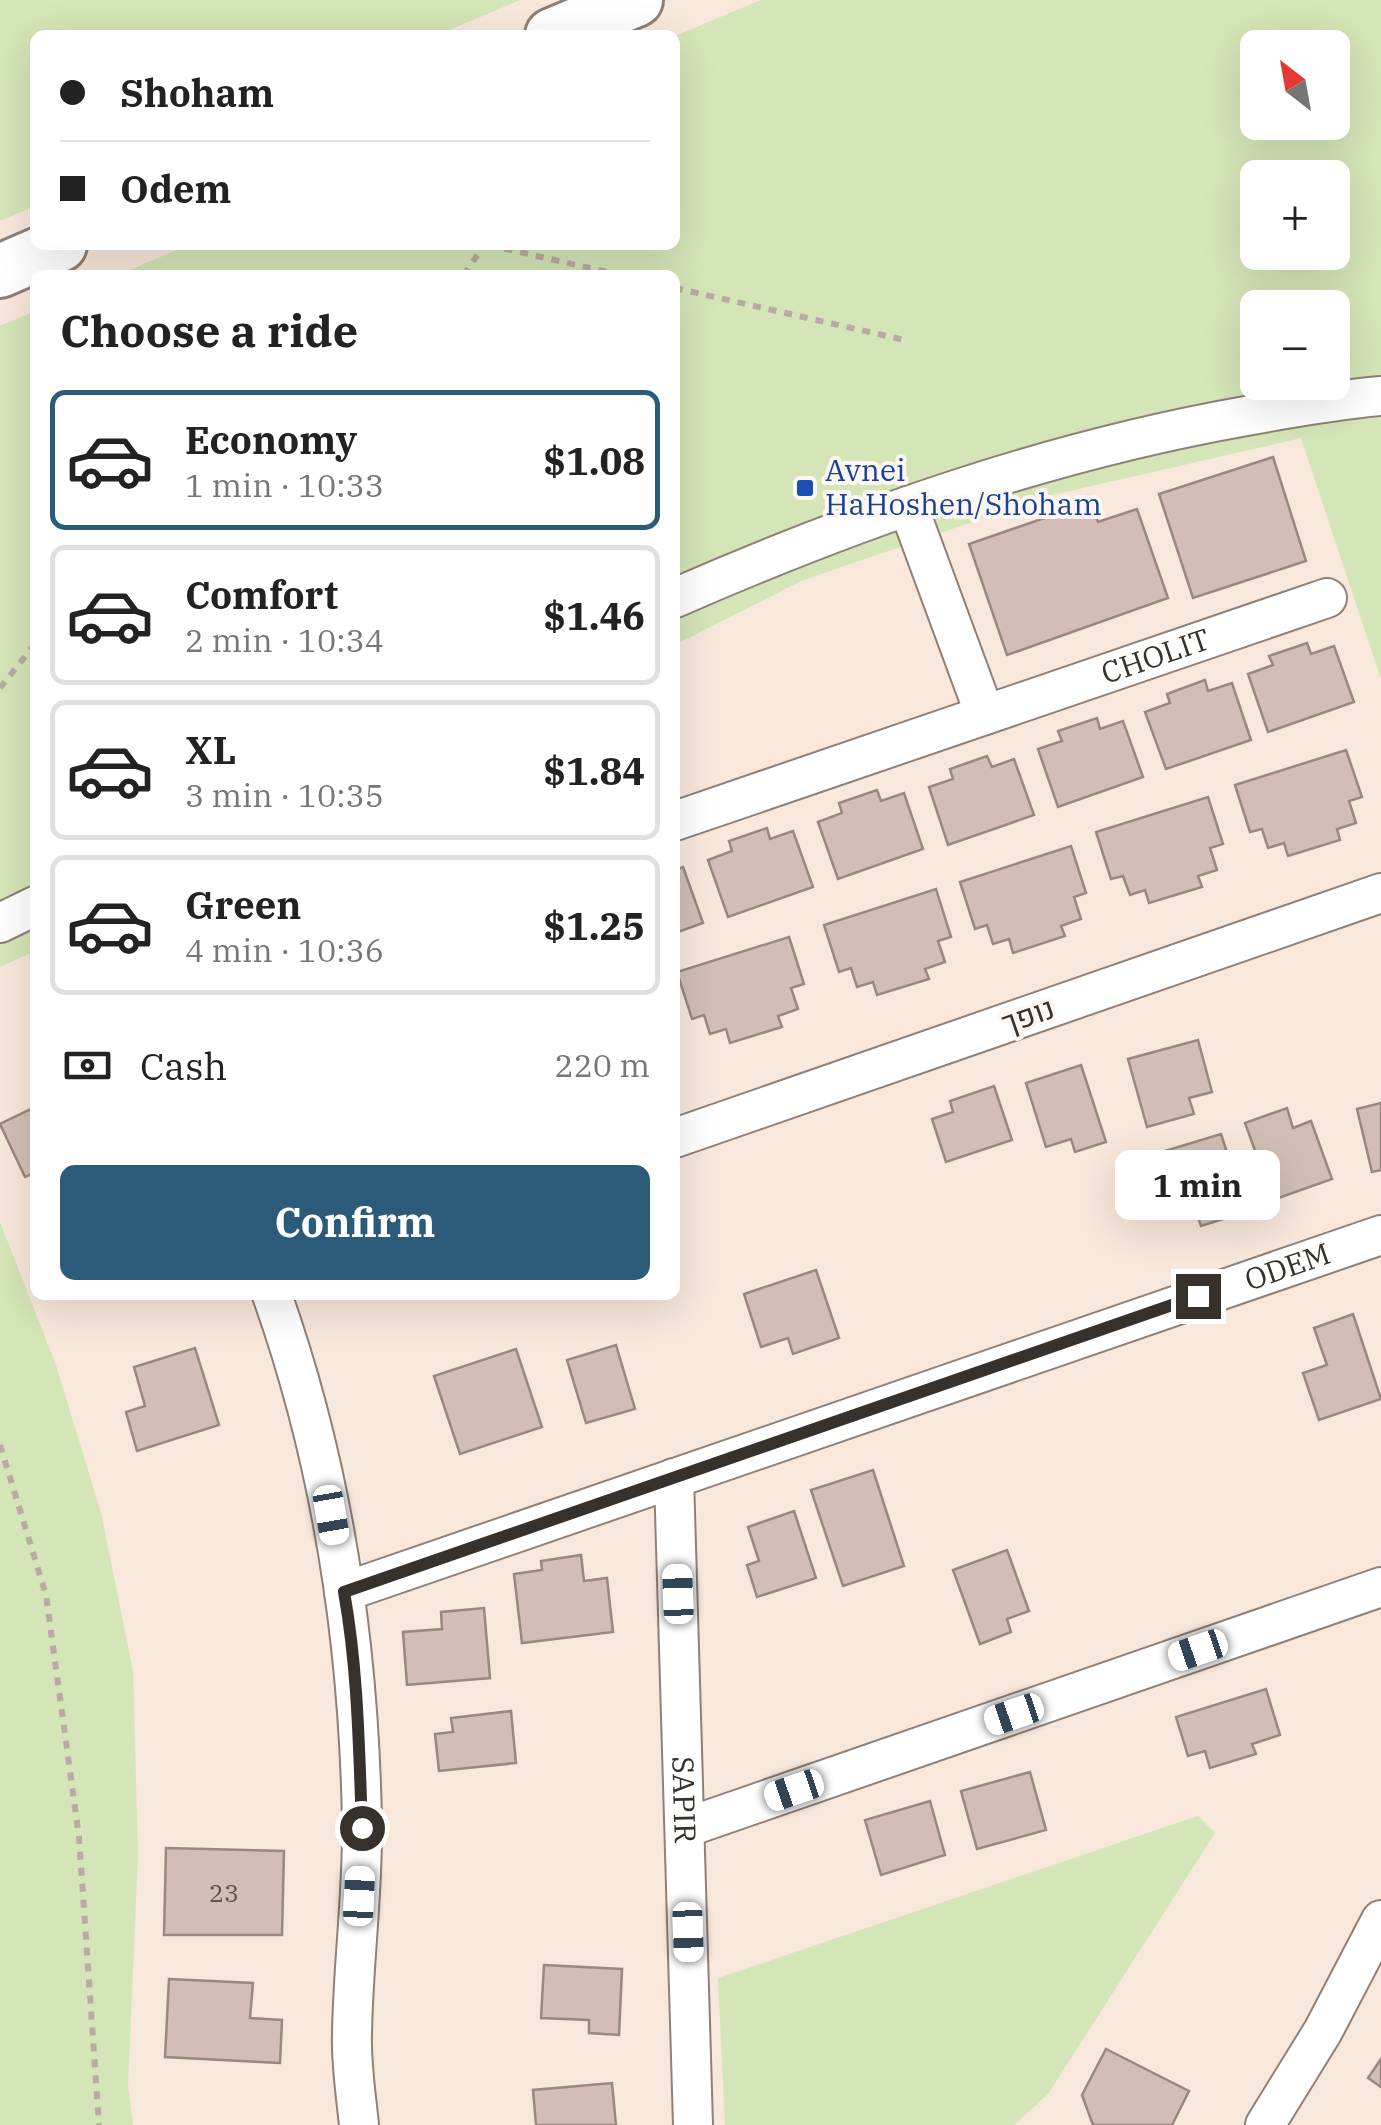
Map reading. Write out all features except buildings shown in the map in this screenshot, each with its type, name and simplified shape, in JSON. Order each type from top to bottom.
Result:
[{"type":"main road","points":[[564,30],[636,0]]},
{"type":"main road","points":[[0,271],[48,250]]},
{"type":"street","points":[[680,596],[786,552],[984,480],[1135,439],[1287,408],[1381,396]]},
{"type":"street","points":[[908,506],[984,716]]},
{"type":"street","name":"CHOLIT","points":[[680,819],[1326,598]]},
{"type":"street","name":"נופך","points":[[680,1136],[1381,893]]},
{"type":"street","points":[[0,922],[30,908]]},
{"type":"street","name":"ODEM","points":[[344,1592],[1381,1234]]},
{"type":"street","points":[[274,1300],[307,1410],[349,1620],[359,1724],[362,1828],[352,2038],[358,2125]]},
{"type":"street","name":"SAPIR","points":[[674,1478],[693,2125]]},
{"type":"street","points":[[685,1828],[1381,1587]]},
{"type":"street","points":[[1265,2125],[1323,2031],[1381,1920]]},
{"type":"path","points":[[468,270],[483,250]]},
{"type":"path","points":[[509,250],[598,270]]},
{"type":"path","points":[[680,289],[909,342]]},
{"type":"path","points":[[0,688],[30,650]]},
{"type":"path","points":[[0,1445],[46,1595],[79,1837],[99,2125]]},
{"type":"green space","points":[[0,0],[520,0],[450,30],[30,30],[30,208],[0,221]]},
{"type":"green space","points":[[761,0],[1381,0],[1381,679],[1301,438],[1048,496],[801,581],[680,642],[680,270],[130,270],[176,250],[680,250],[680,34]]},
{"type":"green space","points":[[30,313],[30,953],[0,967],[0,326]]},
{"type":"green space","points":[[0,1222],[56,1365],[101,1513],[133,1671],[138,1854],[128,2085],[133,2125],[0,2125]]},
{"type":"green space","points":[[1198,1816],[1215,1833],[1048,2094],[1014,2125],[725,2125],[718,1978]]},
{"type":"place","name":"Avnei HaHoshen/Shoham","points":[[805,488]]},
{"type":"route","points":[[362,1828],[359,1724],[344,1592],[1198,1296]]}]
